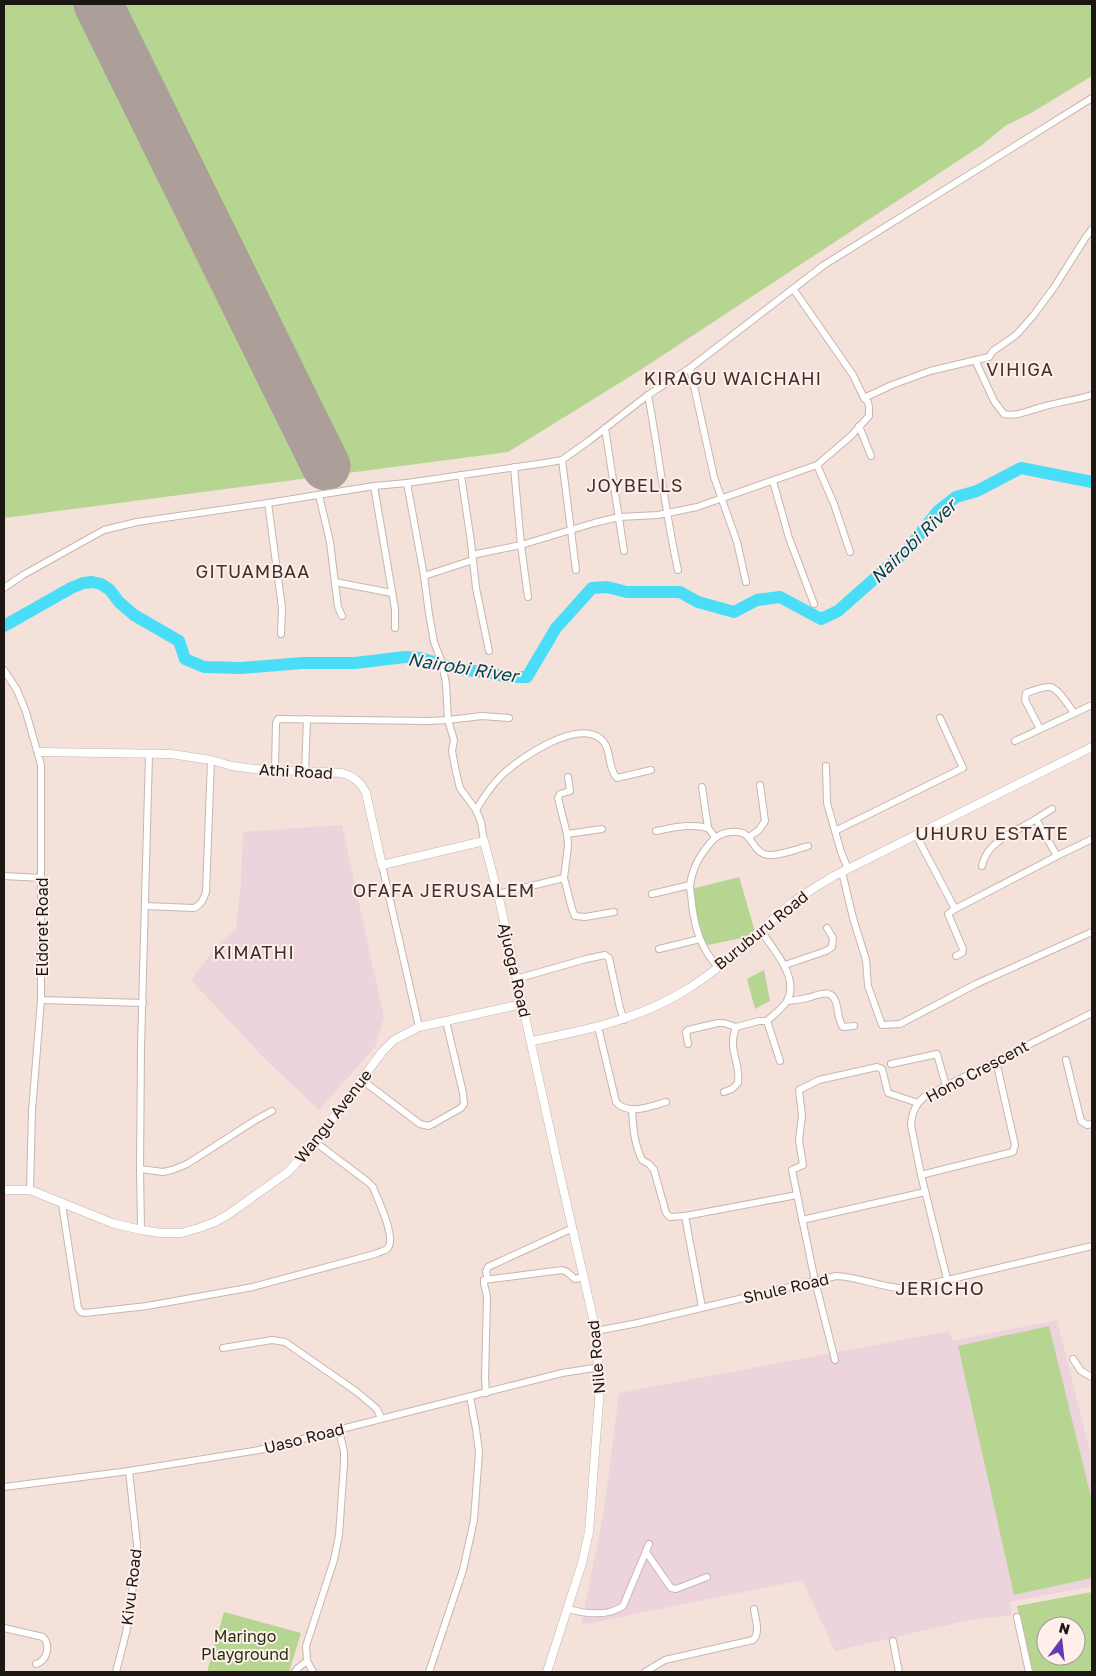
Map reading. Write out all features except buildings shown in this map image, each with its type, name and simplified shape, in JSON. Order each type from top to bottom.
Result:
[{"type":"street","points":[[4,588],[23,575],[104,530],[137,522],[374,486],[545,464],[562,460],[648,395],[690,368],[794,290],[824,265],[1092,98]]},
{"type":"street","points":[[864,398],[930,370],[989,357],[993,351],[1016,334],[1033,316],[1092,230]]},
{"type":"street","points":[[424,576],[473,558],[594,522],[619,517],[648,516],[698,507],[817,464],[829,456],[869,416],[870,411],[868,402],[853,376],[794,290]]},
{"type":"street","points":[[975,360],[994,401],[1004,414],[1022,413],[1092,395]]},
{"type":"street","points":[[690,368],[714,477],[737,542],[746,582]]},
{"type":"street","points":[[648,395],[657,443],[666,513],[678,570]]},
{"type":"street","points":[[859,426],[871,456]]},
{"type":"street","points":[[605,428],[624,551]]},
{"type":"street","points":[[562,460],[576,570]]},
{"type":"street","points":[[817,464],[834,504],[850,552]]},
{"type":"street","points":[[514,467],[528,598]]},
{"type":"street","points":[[461,475],[476,588],[489,651]]},
{"type":"street","points":[[773,481],[790,538],[814,604]]},
{"type":"street","name":"Ajuoga Road","points":[[406,483],[424,576],[428,614],[446,684],[448,720],[454,740],[452,751],[460,788],[476,810],[481,822],[516,979],[532,1041]]},
{"type":"street","points":[[374,486],[395,609],[395,628]]},
{"type":"street","points":[[319,495],[330,542],[338,607],[342,616]]},
{"type":"street","points":[[268,503],[282,608],[281,634]]},
{"type":"street","points":[[335,582],[392,593]]},
{"type":"street","name":"Eldoret Road","points":[[4,670],[17,690],[30,722],[41,765],[41,1000],[32,1111],[30,1190]]},
{"type":"street","points":[[1040,729],[1025,700],[1026,693],[1048,687],[1052,688],[1062,697],[1074,713]]},
{"type":"street","points":[[1014,741],[1092,705]]},
{"type":"street","points":[[275,770],[278,718],[448,720],[482,716],[509,718]]},
{"type":"street","points":[[835,831],[963,768],[940,718]]},
{"type":"street","points":[[305,772],[307,719]]},
{"type":"street","points":[[476,810],[487,792],[501,776],[520,760],[541,747],[579,733],[590,734],[606,744],[615,777],[651,770]]},
{"type":"street","name":"Buruburu Road","points":[[532,1041],[624,1020],[668,1000],[718,967],[790,904],[810,890],[845,870],[1092,747]]},
{"type":"street","name":"Athi Road","points":[[39,752],[171,754],[246,768],[342,773],[352,776],[361,783],[366,793],[418,1027]]},
{"type":"street","points":[[141,1230],[140,1169],[149,754]]},
{"type":"street","points":[[145,906],[194,908],[203,901],[206,892],[211,760]]},
{"type":"street","points":[[826,766],[828,803],[845,870],[853,918],[866,960],[868,986],[882,1025],[900,1024],[976,984],[1092,932]]},
{"type":"street","points":[[568,777],[570,791],[560,794],[558,798],[567,834],[568,846],[564,878],[572,909],[576,916],[585,917],[614,912]]},
{"type":"street","points":[[750,837],[759,830],[765,821],[760,785]]},
{"type":"street","points":[[702,787],[708,828],[715,838]]},
{"type":"street","points":[[982,866],[989,848],[1007,835],[1052,809]]},
{"type":"street","points":[[1036,819],[1057,856]]},
{"type":"street","points":[[656,831],[690,825],[708,828]]},
{"type":"street","points":[[567,834],[602,830]]},
{"type":"street","points":[[718,967],[709,958],[700,939],[694,919],[690,885],[701,854],[715,838],[734,831],[750,837],[759,851],[764,854],[770,855],[808,846]]},
{"type":"street","points":[[916,835],[955,909]]},
{"type":"street","points":[[956,956],[962,953],[962,945],[948,914],[1092,839]]},
{"type":"street","points":[[382,865],[484,841]]},
{"type":"street","points":[[4,876],[42,878]]},
{"type":"street","points":[[498,894],[564,878]]},
{"type":"street","points":[[652,894],[690,885]]},
{"type":"street","points":[[784,965],[826,951],[832,947],[833,938],[827,928]]},
{"type":"street","points":[[688,1044],[686,1032],[688,1030],[718,1023],[736,1027],[764,1020],[767,1021],[787,1001],[790,987],[784,965],[761,931]]},
{"type":"street","points":[[659,949],[700,939]]},
{"type":"street","points":[[516,979],[605,955],[609,958],[624,1020]]},
{"type":"street","points":[[787,1001],[824,993],[831,994],[835,998],[840,1022],[843,1027],[854,1026]]},
{"type":"street","points":[[41,1000],[143,1004]]},
{"type":"street","name":"Wangu Avenue","points":[[4,1190],[30,1190],[112,1223],[141,1230],[181,1233],[215,1222],[284,1175],[315,1142],[382,1052],[394,1040],[418,1027],[522,1004]]},
{"type":"street","name":"Hono Crescent","points":[[947,1279],[921,1175],[911,1125],[912,1116],[918,1103],[924,1097],[1092,1012]]},
{"type":"street","points":[[362,1080],[420,1124],[429,1126],[461,1108],[464,1104],[463,1093],[446,1021]]},
{"type":"street","points":[[767,1021],[780,1060]]},
{"type":"street","points":[[598,1027],[616,1102],[624,1108],[632,1109],[666,1102]]},
{"type":"street","points":[[724,1092],[732,1089],[738,1083],[737,1064],[732,1048],[732,1037],[736,1027]]},
{"type":"street","name":"Nile Road","points":[[532,1041],[558,1166],[574,1228],[596,1331],[600,1366],[589,1532],[582,1563],[547,1672]]},
{"type":"street","points":[[891,1064],[937,1054],[946,1086]]},
{"type":"street","points":[[1066,1060],[1081,1121],[1087,1125],[1092,1124]]},
{"type":"street","points":[[921,1175],[1012,1152],[1015,1145],[996,1061]]},
{"type":"street","points":[[835,1360],[815,1281],[792,1170],[803,1165],[799,1140],[802,1115],[800,1088],[820,1080],[877,1067],[882,1069],[888,1093],[918,1103]]},
{"type":"street","points":[[632,1109],[636,1146],[642,1160],[654,1170],[666,1213],[672,1217],[797,1195]]},
{"type":"street","points":[[140,1169],[163,1172],[187,1164],[272,1111]]},
{"type":"street","points":[[62,1204],[78,1308],[81,1312],[85,1313],[147,1306],[253,1287],[375,1254],[387,1249],[390,1243],[389,1230],[373,1187],[315,1142]]},
{"type":"street","points":[[802,1220],[926,1192]]},
{"type":"street","points":[[684,1216],[702,1307]]},
{"type":"street","points":[[488,1279],[486,1272],[488,1267],[574,1228]]},
{"type":"street","name":"Shule Road","points":[[596,1331],[638,1323],[836,1276],[845,1276],[896,1289],[926,1286],[947,1279],[1092,1246]]},
{"type":"street","points":[[486,1393],[487,1296],[484,1282],[488,1279],[562,1270],[575,1279],[584,1277]]},
{"type":"street","points":[[223,1348],[272,1340],[285,1342],[358,1392],[377,1409],[381,1418]]},
{"type":"street","points":[[1073,1359],[1080,1371],[1092,1377]]},
{"type":"street","name":"Uaso Road","points":[[4,1487],[235,1455],[562,1373],[600,1366]]},
{"type":"street","points":[[429,1672],[463,1570],[474,1520],[479,1452],[470,1397]]},
{"type":"street","points":[[313,1672],[307,1661],[306,1646],[334,1560],[339,1535],[344,1452],[339,1430]]},
{"type":"street","name":"Kivu Road","points":[[116,1672],[126,1633],[136,1565],[137,1544],[129,1470]]},
{"type":"street","points":[[568,1609],[602,1613],[617,1611],[623,1606],[649,1544]]},
{"type":"street","points":[[646,1552],[671,1588],[676,1589],[707,1577]]},
{"type":"street","points":[[645,1672],[665,1660],[752,1640],[757,1636],[758,1632],[754,1609]]},
{"type":"street","points":[[1016,1617],[1029,1672]]},
{"type":"street","points":[[4,1628],[42,1637],[46,1640],[48,1646],[44,1658],[36,1664]]},
{"type":"street","points":[[892,1641],[899,1672]]},
{"type":"street","points":[[295,1672],[307,1661]]},
{"type":"shaded area","points":[[342,825],[384,1018],[375,1047],[319,1110],[263,1057],[191,980],[214,949],[236,929],[241,882],[243,832]]},
{"type":"shaded area","points":[[1057,1320],[1092,1460],[1092,1586],[1009,1602],[1012,1615],[969,1620],[835,1651],[802,1580],[581,1625],[604,1511],[619,1393],[950,1331],[952,1341]]},
{"type":"green space","points":[[4,4],[1092,4],[1092,76],[1031,113],[1005,126],[982,145],[642,369],[508,452],[4,518]]},
{"type":"green space","points":[[739,877],[756,935],[703,946],[691,889]]},
{"type":"green space","points":[[764,970],[770,1001],[755,1009],[747,979]]},
{"type":"green space","points":[[1049,1326],[1092,1501],[1092,1578],[1014,1595],[958,1346]]},
{"type":"green space","points":[[1092,1592],[1092,1672],[1033,1672],[1017,1606]]},
{"type":"green space","name":"Maringo Playground","points":[[224,1612],[301,1633],[289,1672],[207,1672]]},
{"type":"waterway","name":"Nairobi River","points":[[4,626],[71,588],[83,583],[92,582],[101,584],[110,590],[119,602],[134,615],[179,641],[185,659],[204,667],[241,668],[302,663],[355,663],[405,657],[420,658],[458,669],[507,677],[527,677],[556,628],[592,588],[607,587],[627,592],[680,592],[698,602],[734,612],[757,600],[780,597],[821,619],[838,611],[908,549],[938,511],[956,497],[977,491],[1021,468],[1092,482]]},
{"type":"runway","points":[[98,4],[326,466]]},
{"type":"district","name":"VIHIGA","points":[[1020,369]]},
{"type":"district","name":"KIRAGU WAICHAHI","points":[[733,378]]},
{"type":"district","name":"JOYBELLS","points":[[635,485]]},
{"type":"district","name":"GITUAMBAA","points":[[253,571]]},
{"type":"district","name":"UHURU ESTATE","points":[[992,832]]},
{"type":"district","name":"OFAFA JERUSALEM","points":[[444,890]]},
{"type":"district","name":"KIMATHI","points":[[254,952]]},
{"type":"district","name":"JERICHO","points":[[940,1287]]}]
